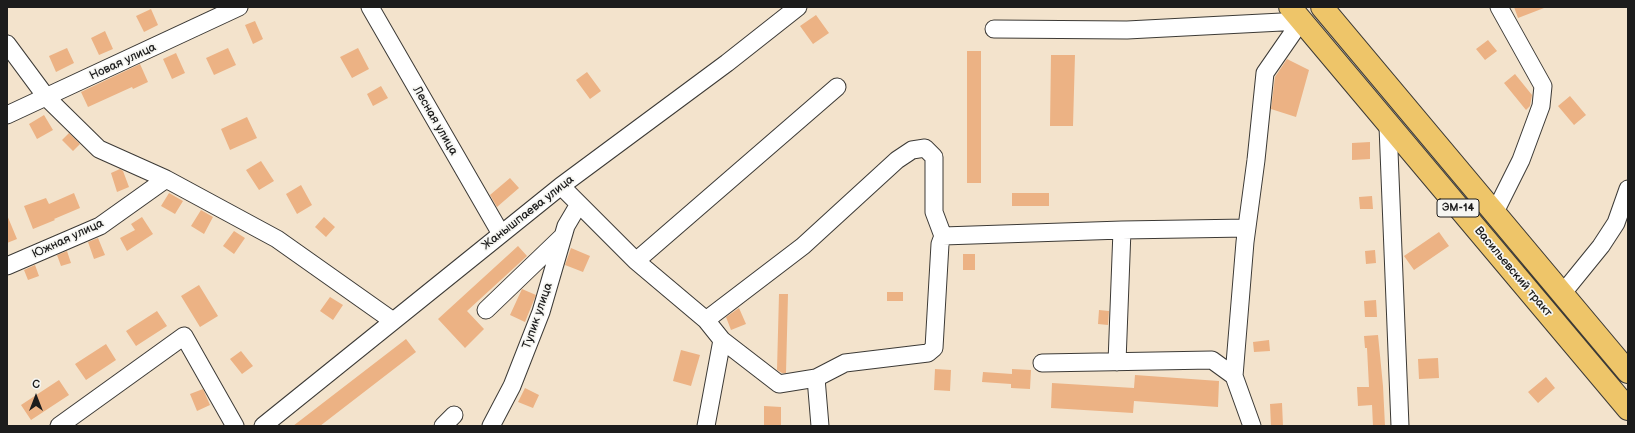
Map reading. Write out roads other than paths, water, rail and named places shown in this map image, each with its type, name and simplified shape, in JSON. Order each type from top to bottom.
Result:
[{"type":"main road","name":"Васильевский тракт","points":[[1322,7],[1628,372]]},
{"type":"main road","name":"Васильевский тракт","points":[[1295,14],[1628,409]]},
{"type":"street","name":"Новая улица","points":[[7,115],[47,98],[239,7]]},
{"type":"street","name":"Лесная улица","points":[[370,7],[501,234]]},
{"type":"street","name":"Жанышпаева улица","points":[[263,426],[561,186],[726,63],[798,7]]},
{"type":"street","points":[[1494,212],[1521,160],[1541,106],[1543,86],[1499,7]]},
{"type":"street","points":[[994,28],[1127,30],[1295,14]]},
{"type":"street","points":[[1252,426],[1234,376],[1247,228],[1265,73],[1295,14]]},
{"type":"street","points":[[7,44],[47,98],[99,149],[166,179],[277,240],[393,321]]},
{"type":"street","points":[[636,261],[837,87]]},
{"type":"street","points":[[1388,126],[1400,426]]},
{"type":"street","points":[[561,186],[636,261],[706,320],[722,340],[779,384],[816,378],[845,363],[928,353],[934,348],[940,244],[943,236],[934,212],[934,157],[925,148],[912,150],[897,160],[803,246],[706,320]]},
{"type":"street","name":"Южная улица","points":[[7,266],[100,226],[166,179]]},
{"type":"street","points":[[1562,294],[1601,246],[1616,223],[1628,189]]},
{"type":"street","name":"Тупик улица","points":[[491,426],[512,386],[541,312],[566,226],[579,204]]},
{"type":"street","points":[[943,236],[1122,230],[1247,228]]},
{"type":"street","points":[[1117,362],[1122,230]]},
{"type":"street","points":[[486,310],[563,236]]},
{"type":"street","points":[[59,426],[184,336],[235,426]]},
{"type":"street","points":[[706,426],[722,340]]},
{"type":"street","points":[[1042,363],[1212,360],[1234,376]]},
{"type":"street","points":[[816,378],[820,426]]}]
